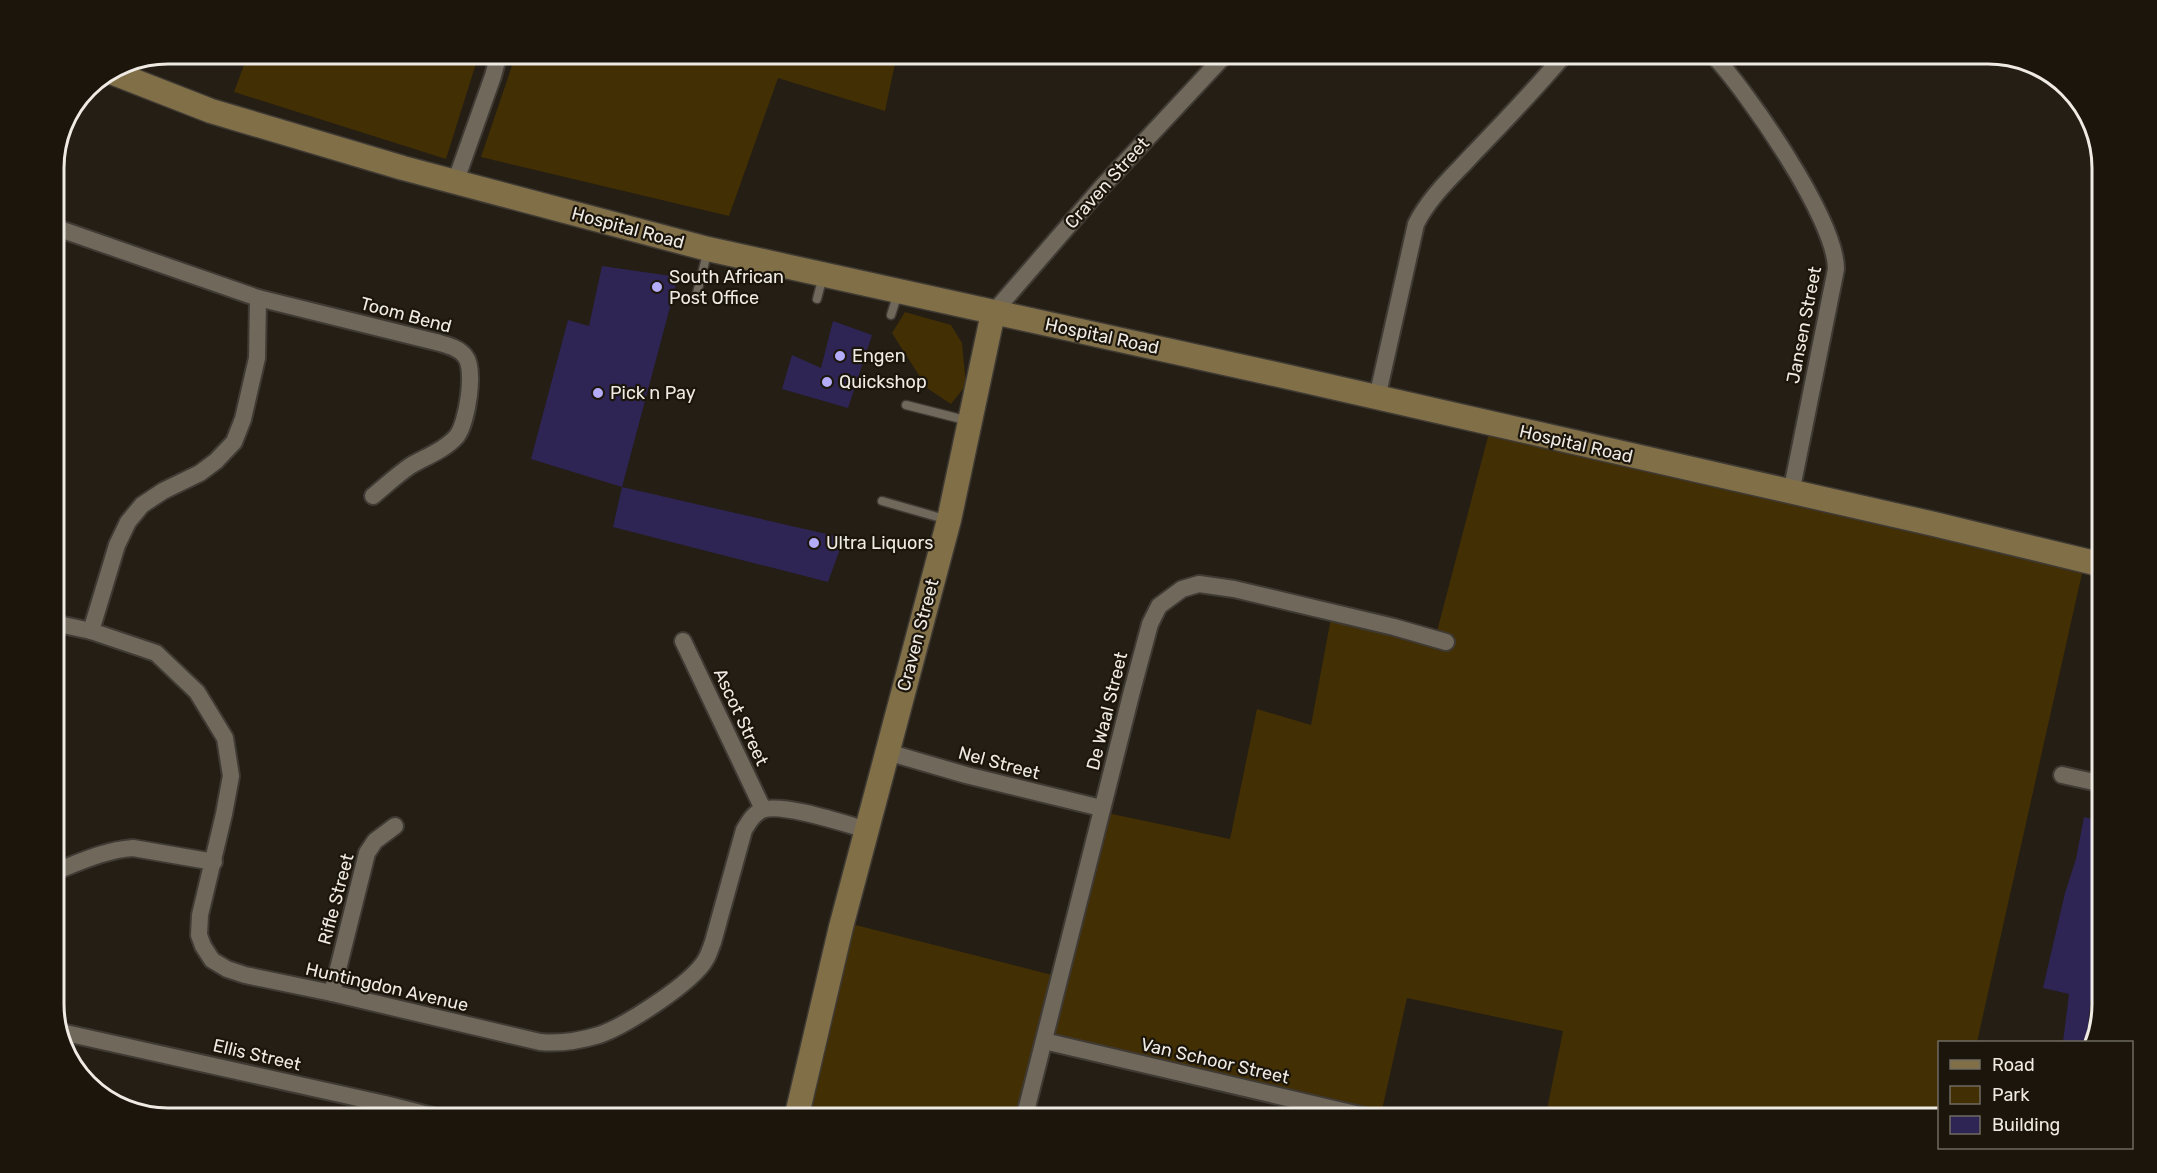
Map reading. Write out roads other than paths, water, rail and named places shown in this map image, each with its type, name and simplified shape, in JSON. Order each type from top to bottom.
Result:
[{"type":"main road","name":"Hospital Road","points":[[121,76],[212,111],[455,183],[708,249],[1064,327],[1943,526],[2092,562]]},
{"type":"main road","name":"Craven Street","points":[[799,1108],[841,927],[949,520],[993,313]]},
{"type":"street","points":[[455,183],[496,64]]},
{"type":"street","name":"Craven Street","points":[[993,313],[1101,188],[1217,64]]},
{"type":"street","points":[[1377,398],[1416,224],[1427,204],[1453,174],[1556,64]]},
{"type":"street","name":"Jansen Street","points":[[1720,64],[1740,88],[1813,201],[1826,228],[1835,259],[1836,268],[1791,493]]},
{"type":"street","name":"Toom Bend","points":[[65,231],[258,298],[436,342],[460,351],[471,365],[471,376],[463,423],[457,435],[438,450],[409,467],[374,496]]},
{"type":"street","points":[[91,631],[117,545],[128,522],[141,506],[163,491],[200,473],[216,461],[234,442],[243,419],[257,358],[258,298]]},
{"type":"street","name":"De Waal Street","points":[[1027,1108],[1101,808],[1150,624],[1159,606],[1182,589],[1199,584],[1234,589],[1394,627],[1446,642]]},
{"type":"street","name":"Huntingdon Avenue","points":[[65,625],[91,631],[156,653],[197,692],[225,738],[231,776],[214,862],[200,915],[199,935],[212,960],[227,969],[245,975],[540,1042],[575,1041],[601,1034],[672,993],[687,982],[707,958],[744,830],[755,814],[763,809]]},
{"type":"street","name":"Ascot Street","points":[[683,641],[763,809]]},
{"type":"street","name":"Nel Street","points":[[886,752],[966,775],[1101,808]]},
{"type":"street","points":[[2062,775],[2092,782]]},
{"type":"street","points":[[763,809],[793,810],[867,830]]},
{"type":"street","name":"Rifle Street","points":[[332,993],[367,853],[375,841],[395,826]]},
{"type":"street","points":[[65,868],[98,855],[134,848],[214,862]]},
{"type":"street","name":"Ellis Street","points":[[69,1034],[401,1108]]},
{"type":"street","name":"Van Schoor Street","points":[[1044,1041],[1330,1108]]},
{"type":"lane","points":[[697,293],[708,249]]},
{"type":"lane","points":[[818,299],[823,275]]},
{"type":"lane","points":[[891,315],[899,292]]},
{"type":"lane","points":[[906,405],[971,422]]},
{"type":"lane","points":[[882,501],[949,520]]},
{"type":"place","name":"South African Post Office","points":[[657,287]]},
{"type":"place","name":"Engen","points":[[840,356]]},
{"type":"place","name":"Quickshop","points":[[827,382]]},
{"type":"place","name":"Pick n Pay","points":[[598,393]]},
{"type":"place","name":"Ultra Liquors","points":[[814,543]]}]
